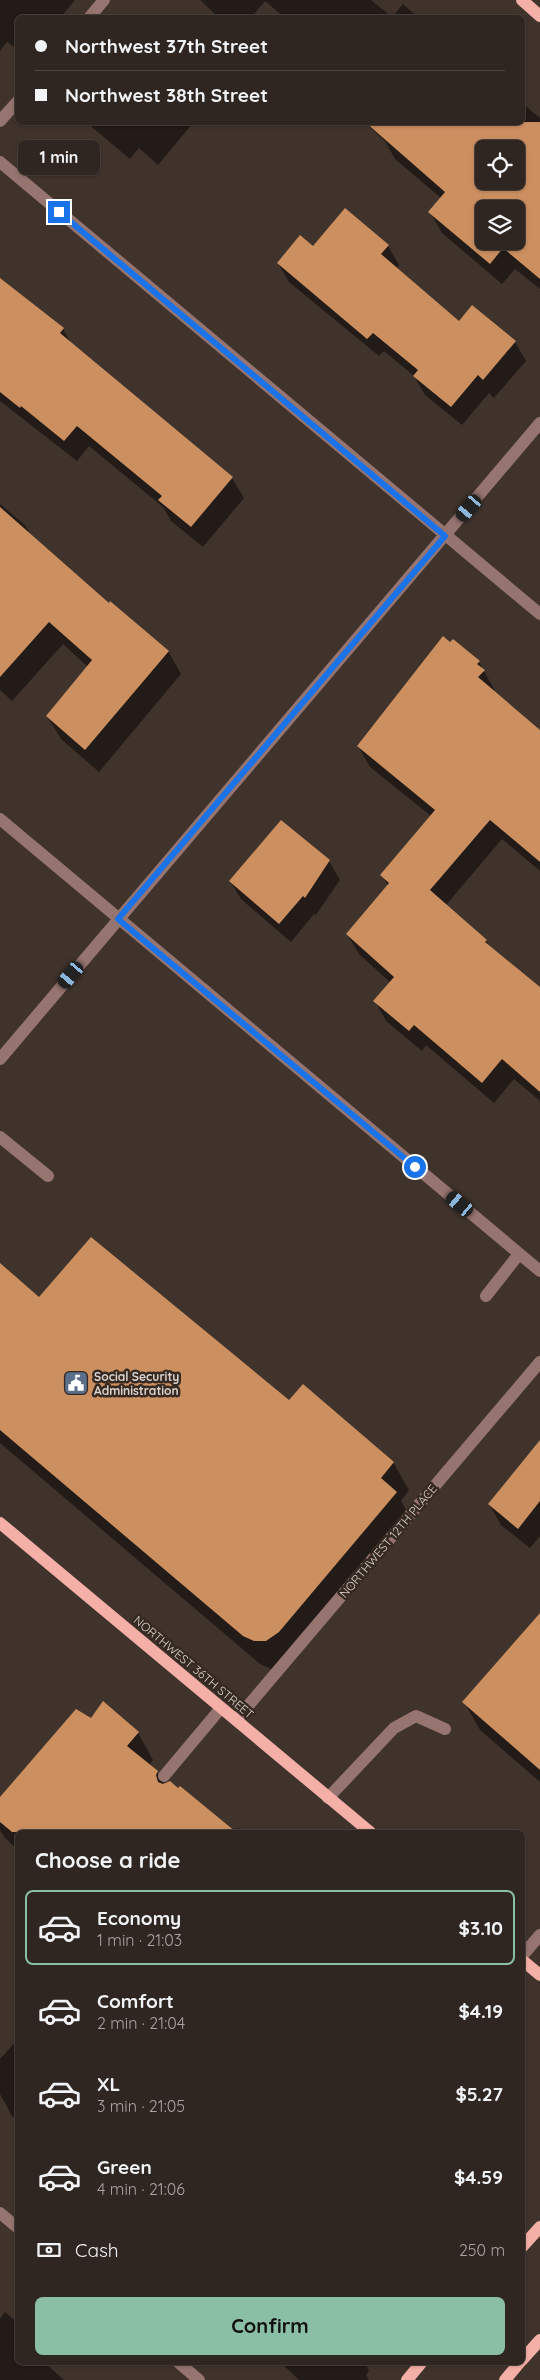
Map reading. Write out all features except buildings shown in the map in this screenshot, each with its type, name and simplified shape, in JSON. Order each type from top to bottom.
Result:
[{"type":"main road","points":[[522,0],[540,16]]},
{"type":"main road","name":"NORTHWEST 36TH STREET","points":[[0,1523],[368,1830]]},
{"type":"main road","points":[[525,1962],[540,1975]]},
{"type":"main road","points":[[525,2244],[540,2227]]},
{"type":"main road","points":[[525,2357],[540,2340]]},
{"type":"main road","points":[[407,2380],[420,2365]]},
{"type":"main road","points":[[505,2380],[518,2365]]},
{"type":"street","points":[[92,15],[104,0]]},
{"type":"street","points":[[0,121],[15,104]]},
{"type":"street","points":[[0,162],[540,614]]},
{"type":"street","points":[[0,1059],[540,423]]},
{"type":"street","points":[[0,819],[540,1271]]},
{"type":"street","points":[[0,1137],[48,1176]]},
{"type":"street","points":[[486,1296],[520,1254]]},
{"type":"street","name":"NORTHWEST 12TH PLACE","points":[[236,1720],[540,1362]]},
{"type":"street","points":[[164,1776],[221,1708]]},
{"type":"street","points":[[328,1798],[394,1728],[416,1716],[445,1729]]},
{"type":"street","points":[[525,1952],[540,1935]]},
{"type":"street","points":[[0,2213],[15,2226]]},
{"type":"street","points":[[182,2365],[199,2380]]},
{"type":"place","name":"Social Security Administration","points":[[76,1383]]},
{"type":"route","points":[[59,212],[445,536],[118,919],[415,1167]]}]
